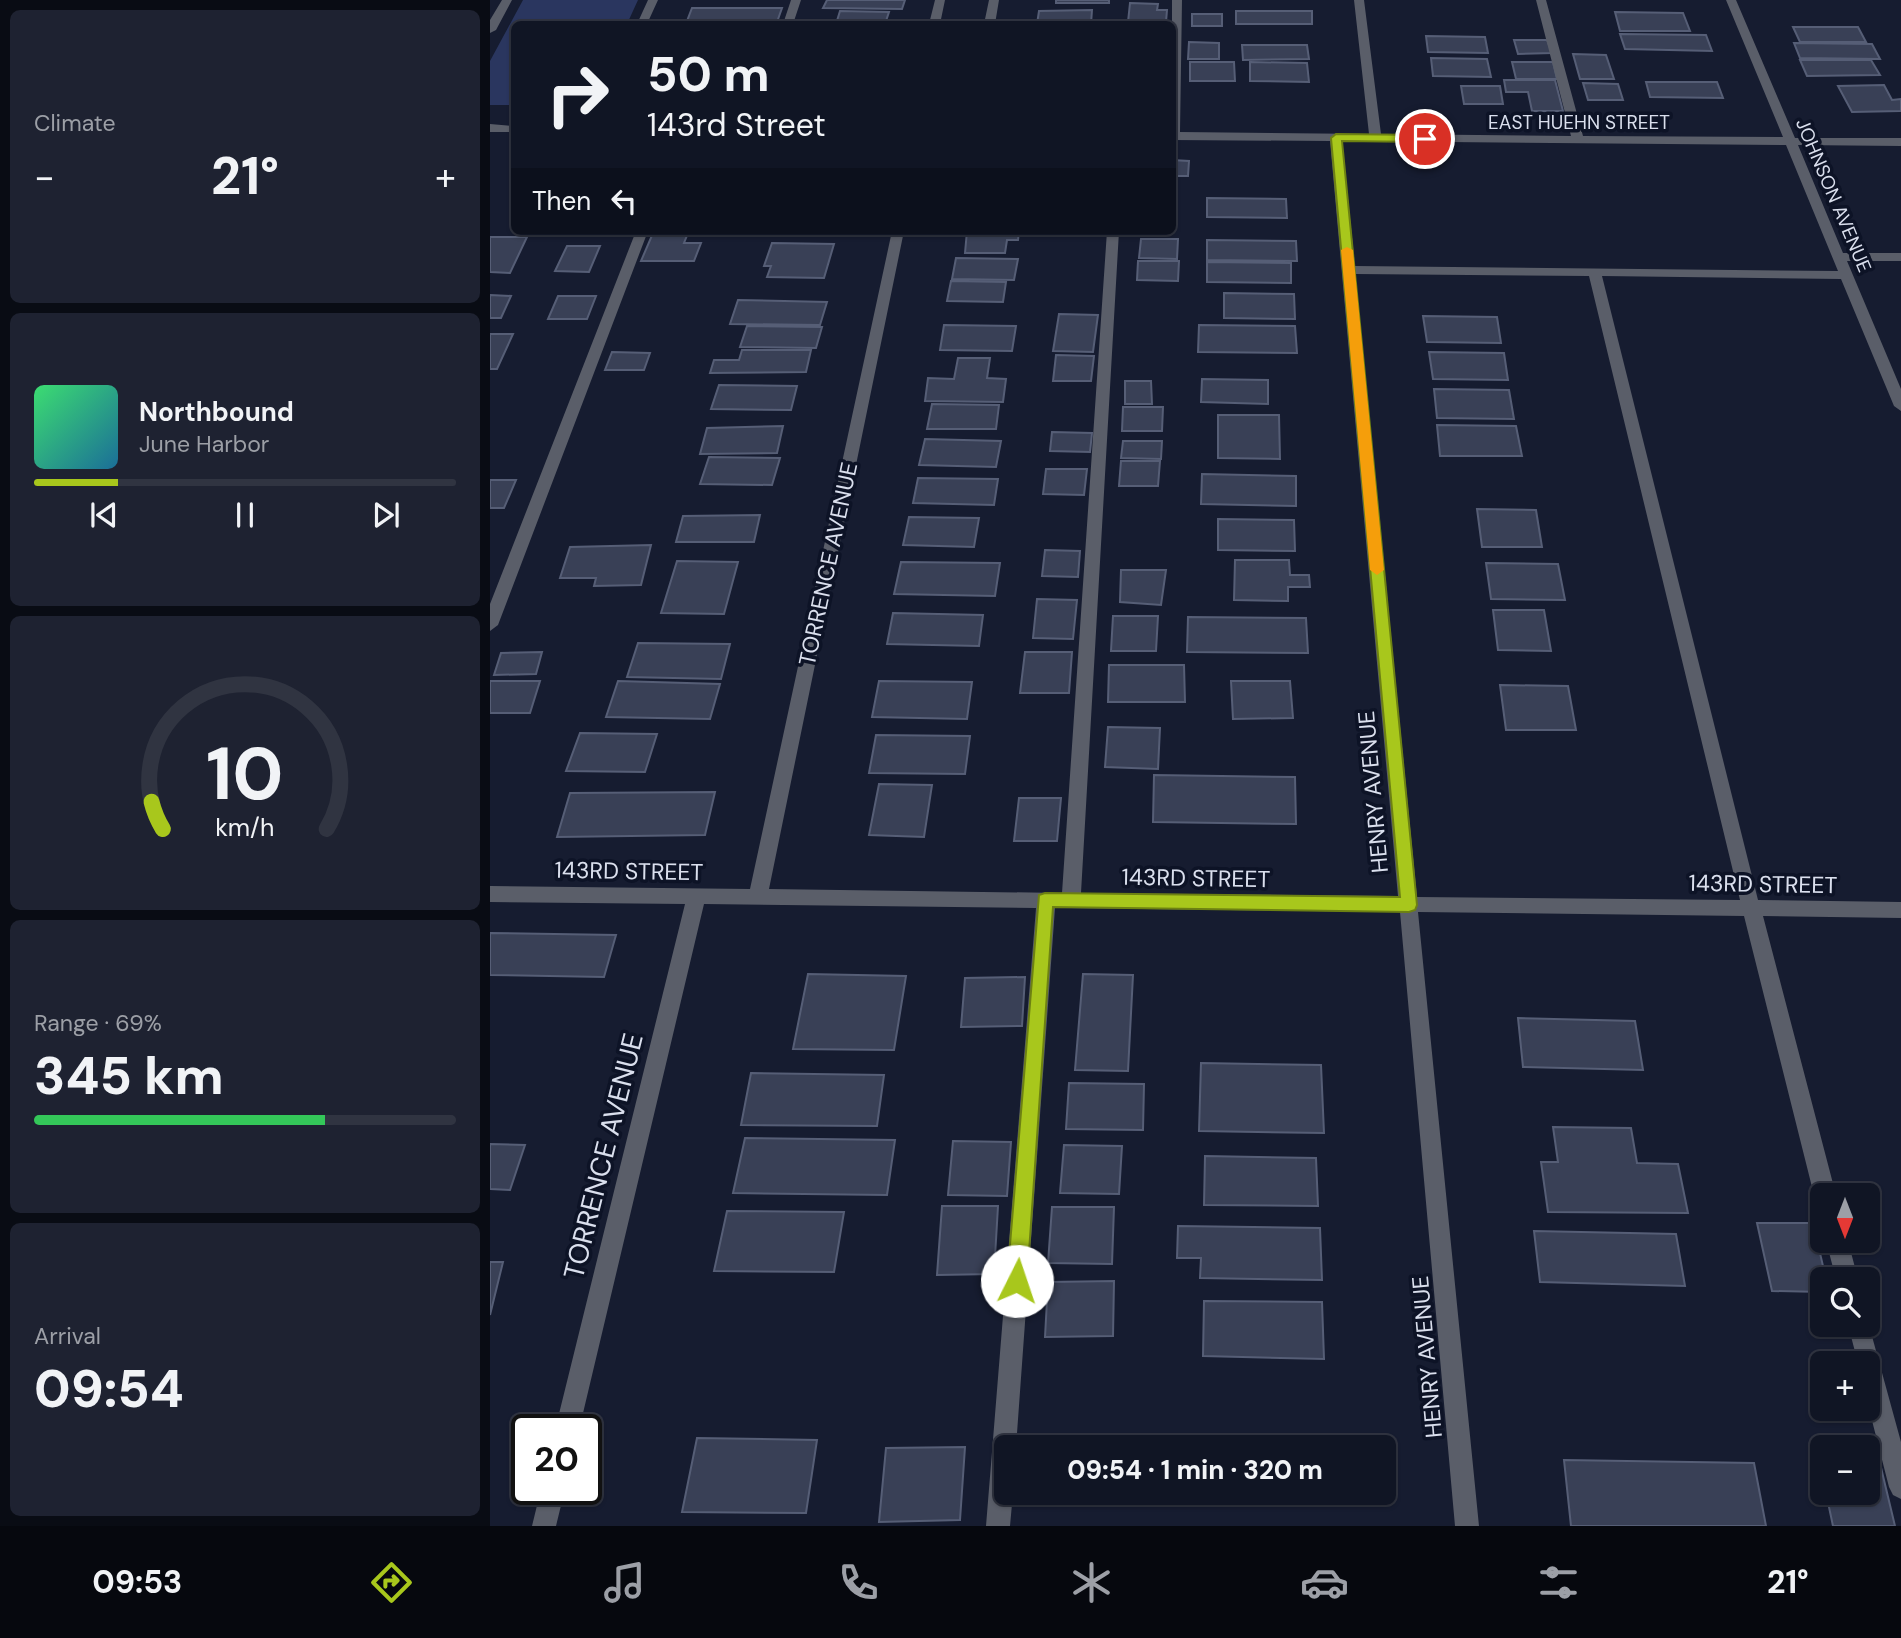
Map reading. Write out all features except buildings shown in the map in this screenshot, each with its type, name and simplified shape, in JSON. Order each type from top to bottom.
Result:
[{"type":"street","points":[[490,30],[507,0]]},
{"type":"street","points":[[643,21],[653,0]]},
{"type":"street","points":[[789,21],[796,0]]},
{"type":"street","points":[[935,21],[940,0]]},
{"type":"street","points":[[990,21],[994,0]]},
{"type":"street","points":[[1176,34],[1177,0]]},
{"type":"street","points":[[1359,0],[1375,138]]},
{"type":"street","points":[[1541,0],[1578,140]]},
{"type":"street","name":"JOHNSON AVENUE","points":[[1731,0],[1901,406]]},
{"type":"street","points":[[490,128],[511,128]]},
{"type":"street","name":"EAST HUEHN STREET","points":[[1176,136],[1901,142]]},
{"type":"street","name":"HENRY AVENUE","points":[[1336,138],[1467,1526]]},
{"type":"street","points":[[490,625],[640,235]]},
{"type":"street","name":"TORRENCE AVENUE","points":[[758,897],[897,235]]},
{"type":"street","points":[[1071,901],[1114,235]]},
{"type":"street","points":[[1839,257],[1901,257]]},
{"type":"street","points":[[1349,270],[1847,275]]},
{"type":"street","points":[[1594,271],[1751,908],[1822,1183]]},
{"type":"street","name":"143RD STREET","points":[[490,894],[1901,909]]},
{"type":"street","name":"TORRENCE AVENUE","points":[[572,1414],[696,897]]},
{"type":"street","points":[[998,1526],[1045,900]]},
{"type":"street","points":[[1862,1337],[1901,1487]]},
{"type":"street","points":[[544,1526],[549,1505]]},
{"type":"shaded area","points":[[523,0],[638,0],[628,21],[512,21]]},
{"type":"shaded area","points":[[511,22],[511,105],[490,105],[490,61]]},
{"type":"slow traffic","points":[[1347,250],[1377,570]]},
{"type":"route","points":[[1017,1281],[1045,900],[1409,905],[1336,138],[1425,139]]}]
